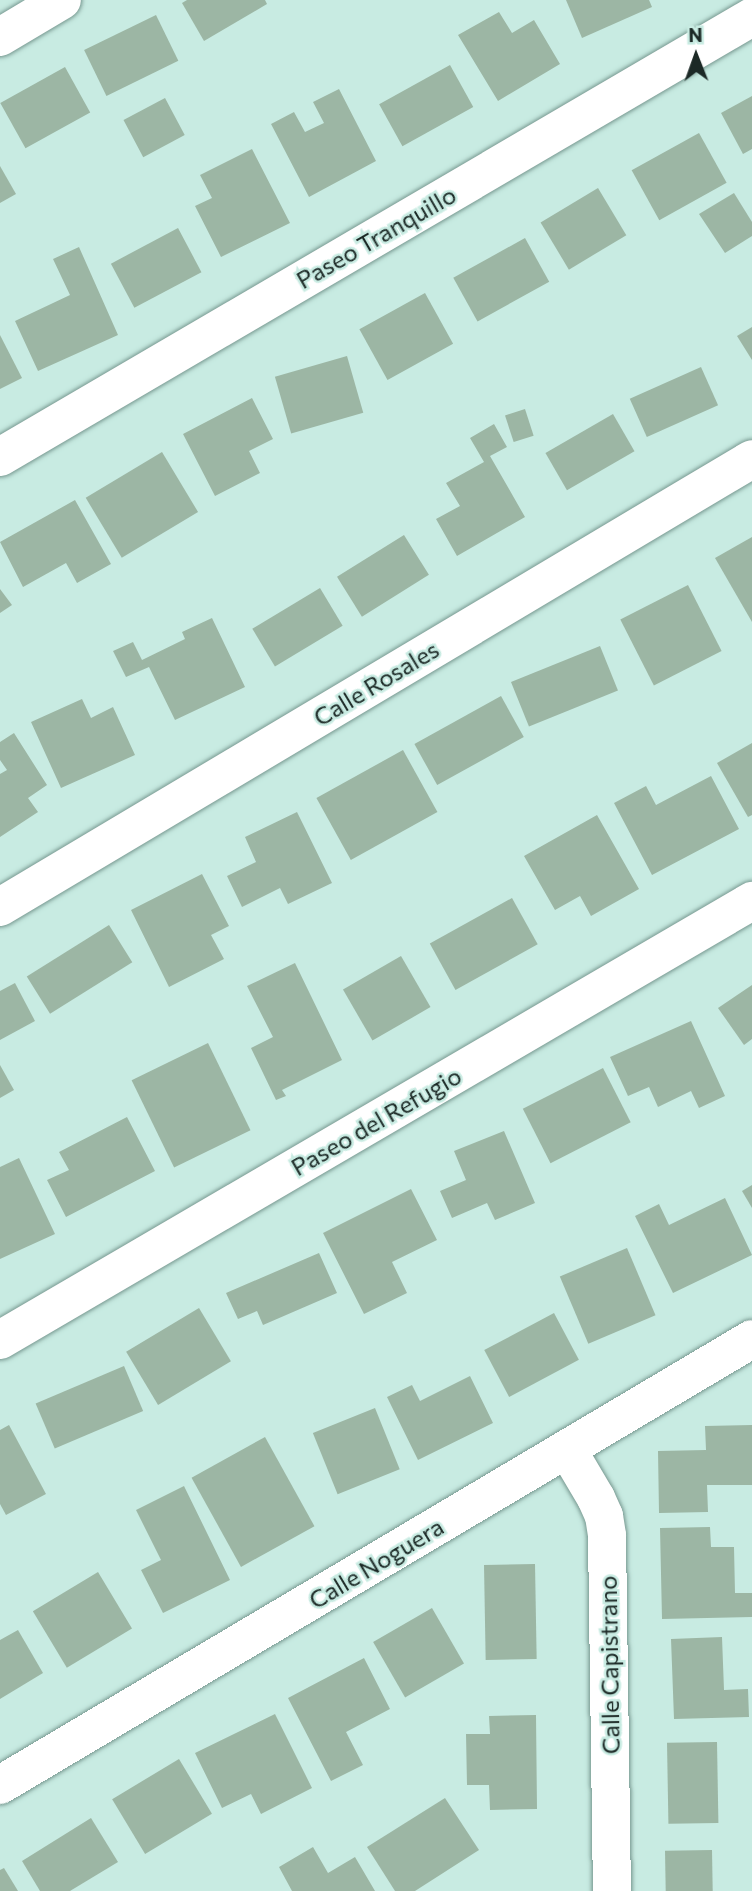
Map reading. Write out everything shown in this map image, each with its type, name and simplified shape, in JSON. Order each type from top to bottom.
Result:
[{"type":"street","points":[[0,37],[62,0]]},
{"type":"street","name":"Paseo Tranquillo","points":[[0,457],[752,17]]},
{"type":"street","name":"Calle Rosales","points":[[0,907],[752,459]]},
{"type":"street","name":"Paseo del Refugio","points":[[0,1340],[752,901]]},
{"type":"street","name":"Calle Noguera","points":[[0,1785],[752,1339]]},
{"type":"street","name":"Calle Capistrano","points":[[567,1449],[596,1498],[604,1516],[607,1535],[612,1891]]},
{"type":"building","points":[[187,0],[265,0],[267,4],[204,41],[182,3]]},
{"type":"building","points":[[566,0],[649,0],[652,7],[582,38]]},
{"type":"building","points":[[499,12],[512,33],[534,20],[560,64],[498,101],[458,35]]},
{"type":"building","points":[[156,15],[178,61],[106,96],[84,50]]},
{"type":"building","points":[[450,65],[473,107],[402,146],[379,104]]},
{"type":"building","points":[[65,67],[90,112],[25,148],[0,103]]},
{"type":"building","points":[[339,89],[376,161],[309,197],[271,124],[294,112],[305,132],[324,123],[313,102]]},
{"type":"building","points":[[752,96],[752,149],[743,154],[721,113]]},
{"type":"building","points":[[165,98],[185,135],[143,157],[124,120]]},
{"type":"building","points":[[699,133],[727,183],[659,220],[632,170]]},
{"type":"building","points":[[252,149],[290,223],[221,257],[195,206],[212,198],[200,175]]},
{"type":"building","points":[[0,166],[16,194],[0,203]]},
{"type":"building","points":[[598,188],[626,235],[569,270],[541,223]]},
{"type":"building","points":[[734,193],[752,222],[752,236],[725,253],[699,214]]},
{"type":"building","points":[[178,228],[201,272],[134,308],[111,264]]},
{"type":"building","points":[[525,238],[549,282],[478,321],[453,278]]},
{"type":"building","points":[[79,247],[118,335],[38,371],[15,321],[70,295],[53,259]]},
{"type":"building","points":[[425,293],[453,344],[388,380],[359,329]]},
{"type":"building","points":[[752,327],[752,360],[737,336]]},
{"type":"building","points":[[0,335],[22,378],[0,389]]},
{"type":"building","points":[[347,356],[363,413],[291,433],[275,377]]},
{"type":"building","points":[[701,367],[718,405],[647,437],[630,399]]},
{"type":"building","points":[[252,398],[273,439],[249,451],[260,473],[215,496],[183,434]]},
{"type":"building","points":[[525,409],[534,436],[514,442],[505,415]]},
{"type":"building","points":[[613,414],[634,451],[567,490],[545,453]]},
{"type":"building","points":[[494,424],[507,447],[490,456],[525,517],[457,556],[436,519],[460,506],[446,483],[484,462],[470,438]]},
{"type":"building","points":[[162,452],[198,512],[122,558],[86,498]]},
{"type":"building","points":[[75,500],[111,564],[77,583],[66,563],[23,587],[0,542]]},
{"type":"building","points":[[404,535],[429,575],[362,617],[337,577]]},
{"type":"building","points":[[752,537],[752,622],[715,558]]},
{"type":"building","points":[[688,585],[722,651],[654,685],[620,620]]},
{"type":"building","points":[[320,588],[343,626],[275,666],[252,629]]},
{"type":"building","points":[[0,589],[12,605],[0,613]]},
{"type":"building","points":[[212,618],[245,687],[175,720],[149,667],[126,677],[113,651],[133,642],[142,660],[185,639],[182,632]]},
{"type":"building","points":[[600,646],[618,691],[529,726],[511,682]]},
{"type":"building","points":[[501,696],[524,737],[437,785],[414,744]]},
{"type":"building","points":[[82,699],[91,718],[113,707],[135,755],[61,788],[31,722]]},
{"type":"building","points":[[14,733],[47,785],[28,798],[38,812],[0,837],[0,774],[7,770],[0,760],[0,742]]},
{"type":"building","points":[[752,743],[752,815],[748,817],[717,763]]},
{"type":"building","points":[[403,750],[437,812],[351,860],[316,798]]},
{"type":"building","points":[[711,776],[739,829],[652,875],[614,803],[646,786],[656,805]]},
{"type":"building","points":[[297,812],[332,883],[288,904],[280,888],[242,907],[227,876],[256,862],[245,837]]},
{"type":"building","points":[[597,815],[639,889],[591,916],[580,896],[555,910],[524,856]]},
{"type":"building","points":[[202,874],[229,926],[211,935],[224,959],[169,987],[131,910]]},
{"type":"building","points":[[512,898],[538,944],[455,990],[430,944]]},
{"type":"building","points":[[109,925],[132,962],[50,1014],[27,976]]},
{"type":"building","points":[[401,956],[430,1007],[372,1041],[343,989]]},
{"type":"building","points":[[295,963],[342,1060],[282,1090],[286,1096],[276,1100],[251,1048],[273,1037],[247,986]]},
{"type":"building","points":[[15,983],[35,1021],[0,1040],[0,991]]},
{"type":"building","points":[[752,985],[752,1039],[744,1045],[718,1008]]},
{"type":"building","points":[[691,1021],[725,1096],[699,1108],[691,1091],[658,1107],[649,1087],[628,1096],[610,1057]]},
{"type":"building","points":[[208,1043],[251,1130],[174,1167],[132,1080]]},
{"type":"building","points":[[0,1065],[14,1090],[0,1098]]},
{"type":"building","points":[[603,1068],[631,1122],[551,1163],[523,1109]]},
{"type":"building","points":[[127,1117],[155,1171],[66,1217],[47,1180],[69,1170],[59,1152]]},
{"type":"building","points":[[504,1131],[535,1203],[495,1220],[487,1203],[452,1218],[440,1191],[466,1180],[454,1151]]},
{"type":"building","points":[[19,1158],[55,1234],[0,1259],[0,1167]]},
{"type":"building","points":[[752,1185],[752,1208],[742,1191]]},
{"type":"building","points":[[411,1189],[437,1240],[392,1262],[407,1293],[364,1314],[323,1233]]},
{"type":"building","points":[[725,1198],[752,1255],[673,1293],[635,1216],[659,1204],[669,1225]]},
{"type":"building","points":[[627,1248],[656,1315],[588,1344],[560,1277]]},
{"type":"building","points":[[319,1253],[337,1293],[263,1325],[257,1311],[238,1319],[226,1293]]},
{"type":"building","points":[[199,1308],[231,1361],[158,1405],[126,1352]]},
{"type":"building","points":[[554,1313],[579,1360],[509,1397],[484,1350]]},
{"type":"building","points":[[124,1366],[143,1411],[55,1449],[36,1404]]},
{"type":"building","points":[[470,1376],[493,1423],[418,1460],[387,1397],[412,1385],[420,1401]]},
{"type":"building","points":[[375,1408],[400,1469],[338,1494],[313,1433]]},
{"type":"building","points":[[9,1425],[46,1494],[6,1515],[0,1504],[0,1430]]},
{"type":"building","points":[[752,1425],[752,1485],[707,1485],[708,1512],[659,1513],[658,1451],[706,1450],[705,1426]]},
{"type":"building","points":[[265,1437],[314,1526],[241,1567],[192,1478]]},
{"type":"building","points":[[184,1486],[230,1580],[163,1613],[141,1570],[161,1560],[136,1510]]},
{"type":"building","points":[[710,1527],[711,1547],[734,1547],[735,1593],[752,1593],[752,1617],[662,1619],[660,1528]]},
{"type":"building","points":[[535,1564],[537,1659],[486,1660],[484,1565]]},
{"type":"building","points":[[98,1572],[132,1629],[67,1668],[33,1611]]},
{"type":"building","points":[[432,1608],[464,1663],[405,1697],[373,1642]]},
{"type":"building","points":[[18,1630],[43,1673],[0,1699],[0,1640]]},
{"type":"building","points":[[722,1637],[724,1690],[748,1689],[749,1717],[674,1719],[671,1639]]},
{"type":"building","points":[[364,1658],[390,1709],[346,1732],[363,1765],[331,1781],[288,1698]]},
{"type":"building","points":[[275,1714],[312,1788],[261,1814],[251,1794],[222,1808],[195,1753]]},
{"type":"building","points":[[536,1715],[537,1809],[490,1810],[489,1785],[467,1785],[466,1734],[490,1734],[489,1716]]},
{"type":"building","points":[[717,1742],[718,1823],[668,1824],[667,1743]]},
{"type":"building","points":[[179,1759],[212,1814],[145,1854],[112,1799]]},
{"type":"building","points":[[445,1798],[479,1850],[415,1891],[395,1891],[367,1847]]},
{"type":"building","points":[[91,1818],[118,1862],[70,1891],[40,1891],[22,1861]]},
{"type":"building","points":[[313,1847],[328,1873],[355,1857],[375,1891],[292,1891],[279,1867]]},
{"type":"building","points":[[712,1850],[713,1891],[666,1891],[665,1851]]},
{"type":"building","points":[[4,1868],[18,1891],[0,1891],[0,1870]]}]
